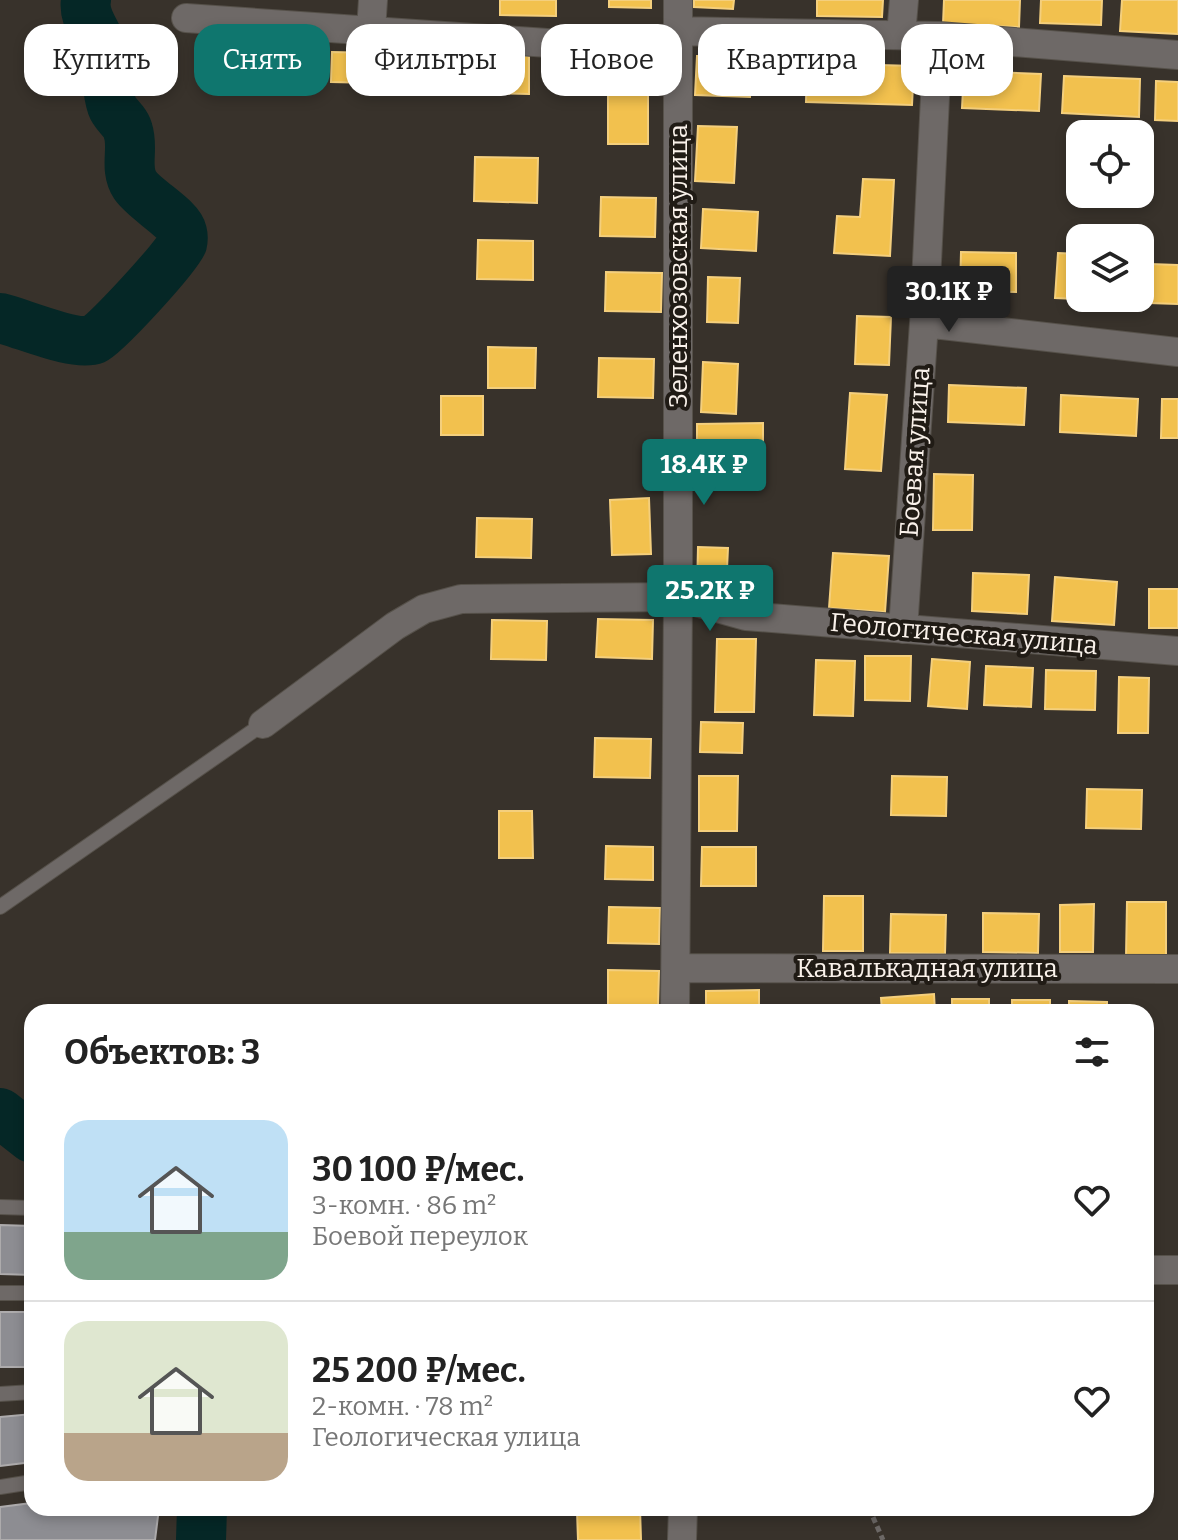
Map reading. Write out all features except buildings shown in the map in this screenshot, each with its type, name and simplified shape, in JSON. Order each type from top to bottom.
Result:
[{"type":"street","points":[[371,24],[373,0]]},
{"type":"street","name":"Зеленхозовская улица","points":[[677,24],[678,0]]},
{"type":"street","points":[[902,24],[904,0]]},
{"type":"street","points":[[186,18],[346,28]]},
{"type":"street","points":[[682,42],[901,35]]},
{"type":"street","points":[[1013,42],[1178,55]]},
{"type":"street","name":"Зеленхозовская улица","points":[[675,1004],[677,96]]},
{"type":"street","name":"Боевая улица","points":[[903,629],[924,323],[935,96]]},
{"type":"street","points":[[924,323],[1178,352]]},
{"type":"street","name":"Геологическая улица","points":[[263,724],[395,626],[424,609],[461,599],[678,597],[746,616],[1178,651]]},
{"type":"street","name":"Кавалькадная улица","points":[[676,968],[1178,969]]},
{"type":"street","points":[[1154,1270],[1178,1270]]},
{"type":"street","points":[[682,1540],[683,1516]]},
{"type":"lane","points":[[0,907],[263,724]]},
{"type":"lane","points":[[0,1207],[24,1208]]},
{"type":"lane","points":[[0,1293],[24,1293]]},
{"type":"lane","points":[[0,1394],[24,1392]]},
{"type":"lane","points":[[0,1487],[24,1483]]},
{"type":"path","points":[[872,1516],[883,1540]]},
{"type":"waterway","points":[[0,318],[75,340],[95,339],[142,293],[182,244],[180,227],[140,191],[132,179],[128,131],[112,106],[103,53],[88,18],[86,0]]},
{"type":"waterway","points":[[0,1113],[24,1132]]},
{"type":"waterway","points":[[201,1540],[202,1516]]}]
